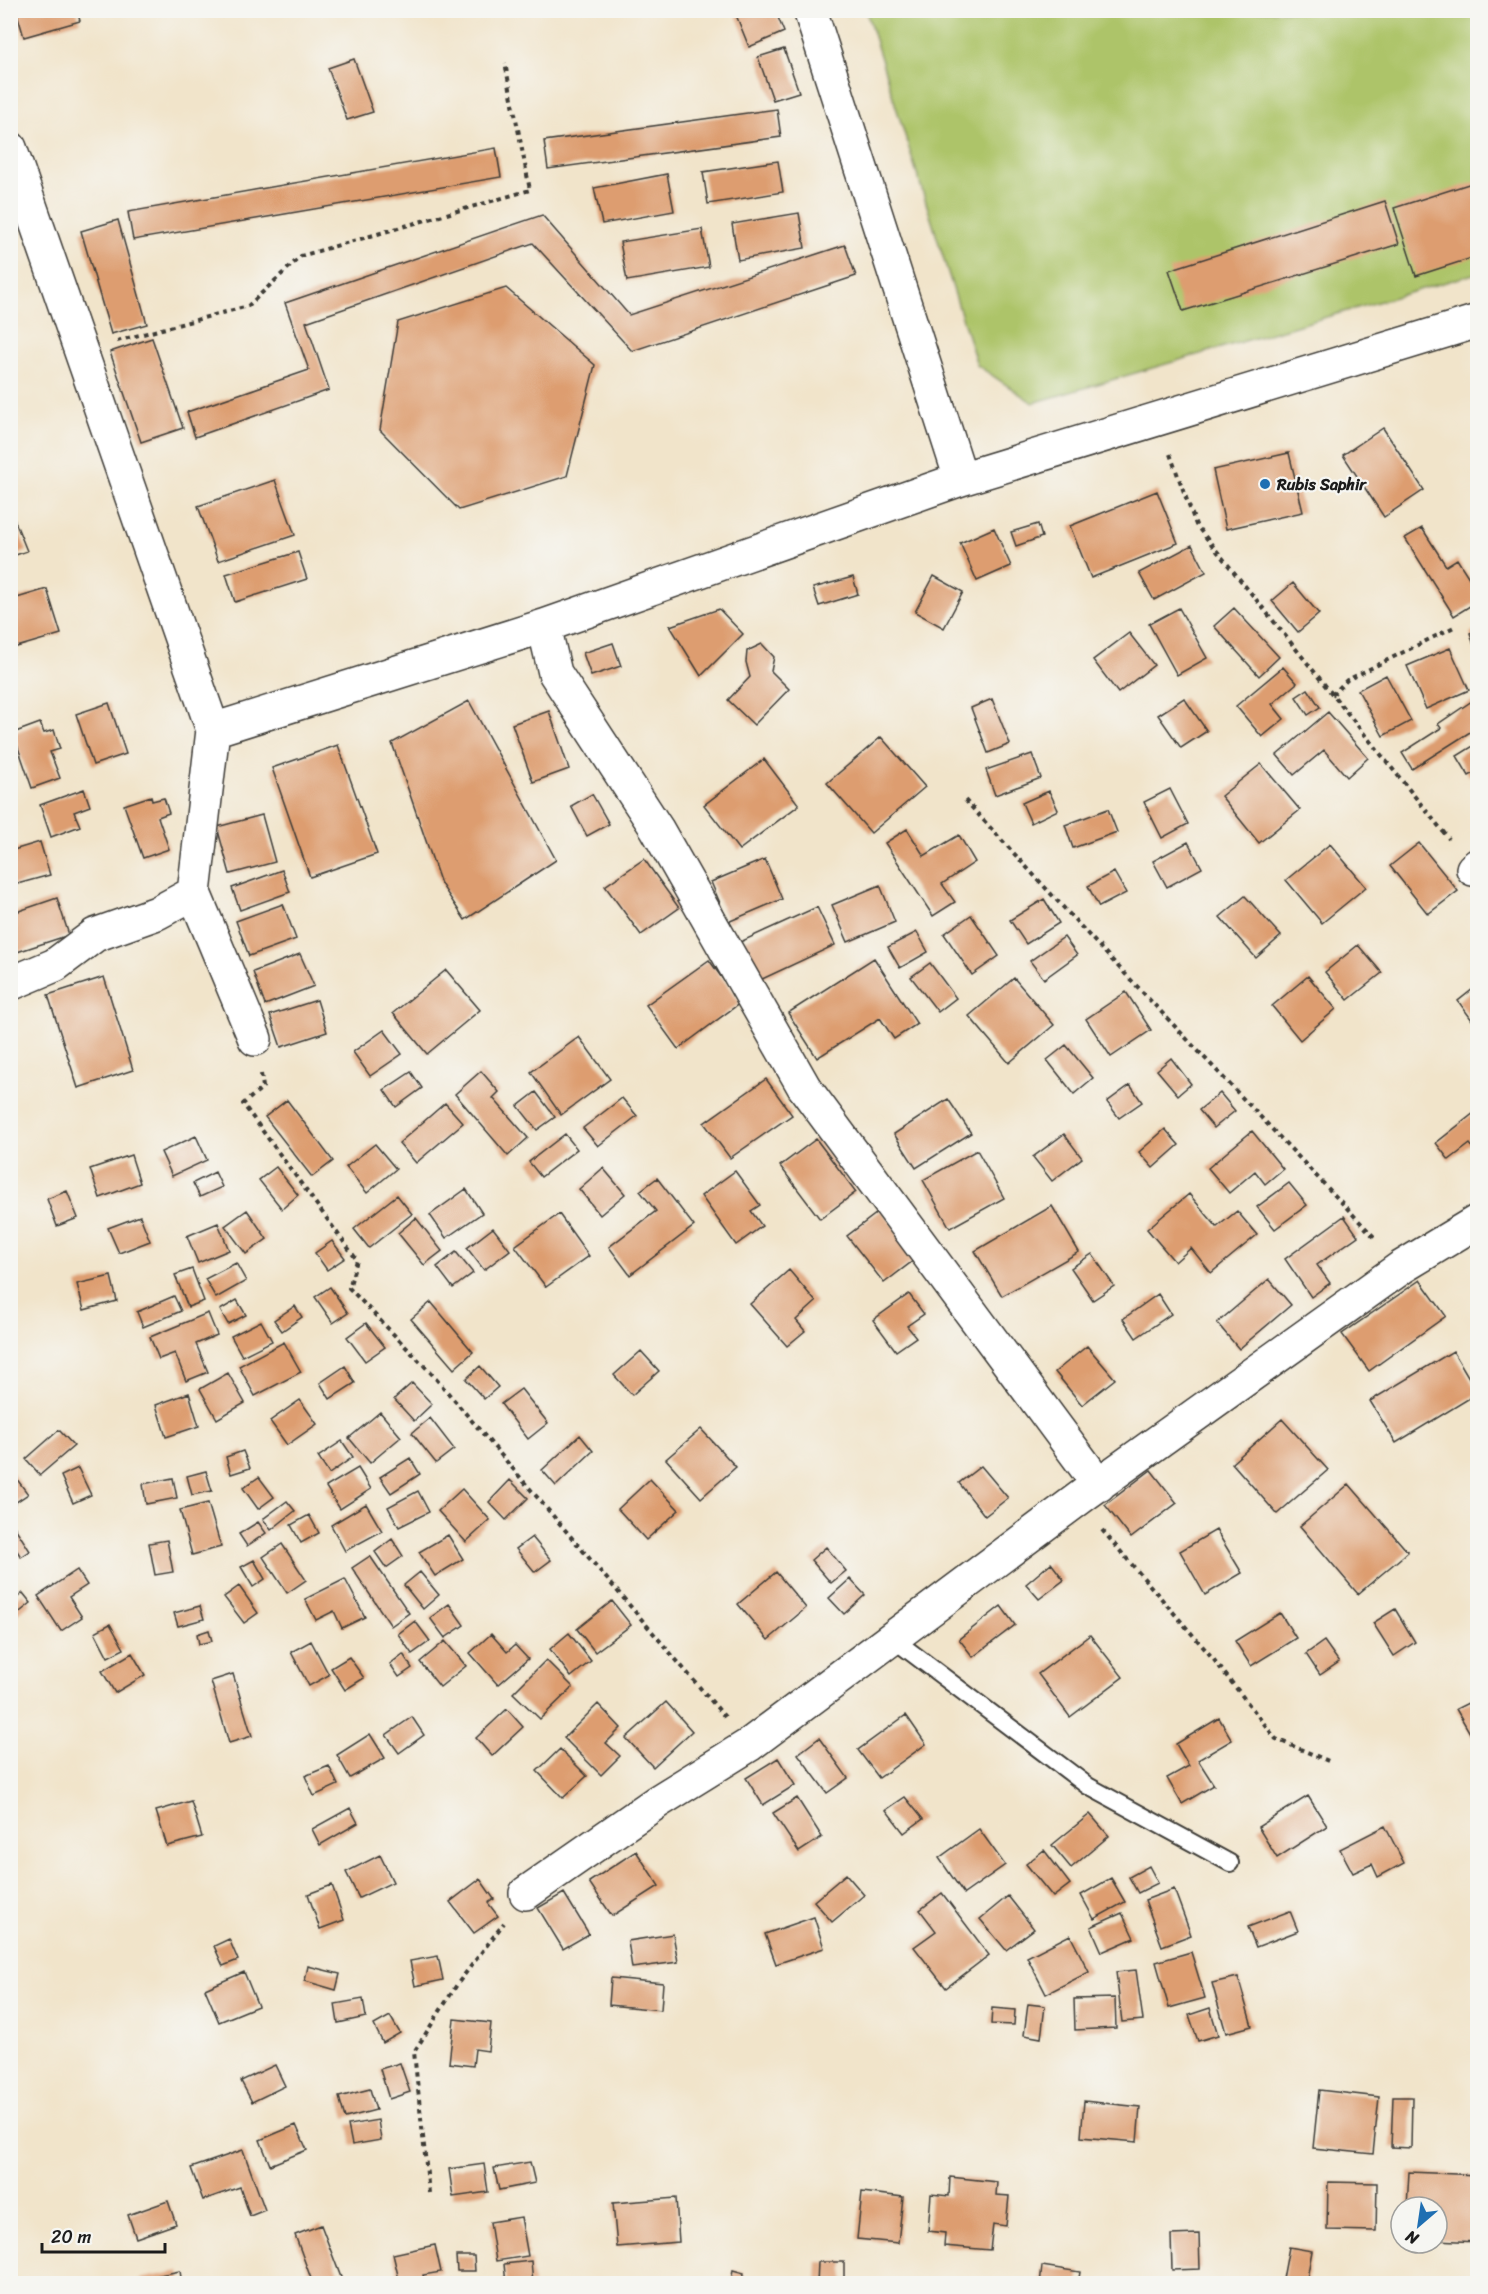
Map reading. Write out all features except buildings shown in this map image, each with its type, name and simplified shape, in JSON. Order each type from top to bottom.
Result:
[{"type":"street","points":[[810,10],[961,479]]},
{"type":"street","points":[[10,148],[213,730],[194,893],[255,1040]]},
{"type":"street","points":[[213,730],[544,626],[961,479],[1478,321]]},
{"type":"street","points":[[544,626],[555,673],[657,829],[804,1087],[1092,1490]]},
{"type":"street","points":[[10,984],[55,965],[95,934],[157,913],[194,893]]},
{"type":"street","points":[[526,1893],[657,1802],[749,1745],[1092,1490],[1402,1267],[1478,1221]]},
{"type":"lane","points":[[892,1638],[1088,1786],[1230,1863]]},
{"type":"path","points":[[81,351],[248,306],[301,256],[530,190],[505,63]]},
{"type":"path","points":[[1156,418],[1196,525],[1332,695],[1475,867]]},
{"type":"path","points":[[1332,695],[1347,680],[1456,626]]},
{"type":"path","points":[[965,800],[1096,943],[1402,1267]]},
{"type":"path","points":[[255,1040],[263,1087],[243,1104],[357,1260],[349,1288],[438,1381],[749,1745]]},
{"type":"path","points":[[1092,1490],[1100,1528],[1211,1656],[1276,1739],[1331,1762]]},
{"type":"path","points":[[429,2193],[414,2052],[458,1983],[526,1893]]},
{"type":"green space","points":[[866,11],[1477,11],[1477,273],[1033,403],[977,365]]},
{"type":"place","name":"Rubis Saphir","points":[[1265,484]]}]
